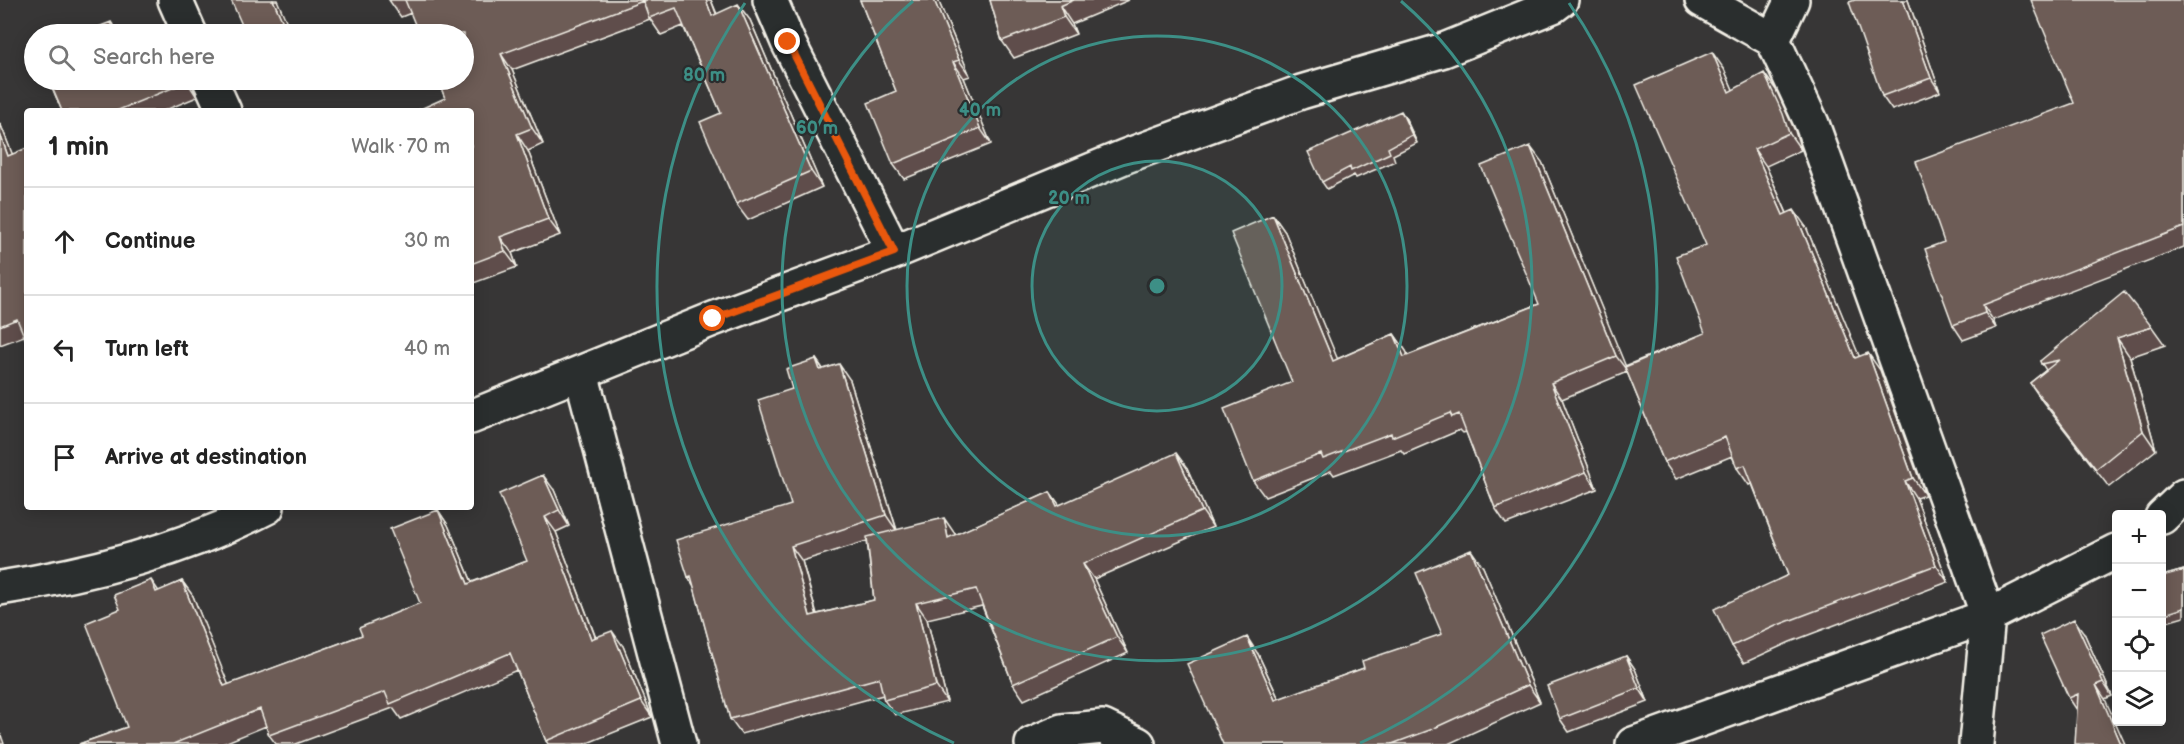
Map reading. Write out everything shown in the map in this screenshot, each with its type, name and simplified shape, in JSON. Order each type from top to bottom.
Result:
[{"type":"street","points":[[770,0],[788,42],[894,252]]},
{"type":"street","points":[[474,416],[713,319],[894,252],[1126,156],[1301,92],[1444,50],[1553,6],[1561,0]]},
{"type":"street","points":[[1702,0],[1773,40],[1812,124],[1988,616],[1976,744]]},
{"type":"street","points":[[1773,40],[1792,0]]},
{"type":"street","points":[[215,90],[223,108]]},
{"type":"street","points":[[581,373],[679,744]]},
{"type":"street","points":[[0,588],[67,577],[165,550],[260,510]]},
{"type":"street","points":[[1633,744],[1988,616],[2112,553]]},
{"type":"street","points":[[1032,744],[1062,731],[1103,727],[1138,744]]},
{"type":"building","points":[[231,0],[273,0],[284,24],[242,24]]},
{"type":"building","points":[[405,0],[706,0],[712,16],[738,4],[811,171],[736,204],[700,122],[721,113],[676,8],[649,18],[643,1],[501,54],[532,128],[517,134],[548,219],[500,237],[505,251],[474,263],[474,108],[423,108],[445,98],[442,90],[474,90],[474,24],[415,24]]},
{"type":"building","points":[[860,0],[934,0],[959,60],[953,62],[980,128],[893,164],[868,103],[896,91]]},
{"type":"building","points":[[990,0],[1074,0],[1060,6],[1064,17],[1002,41]]},
{"type":"building","points":[[1903,0],[1931,78],[1882,96],[1849,2]]},
{"type":"building","points":[[2031,0],[2184,0],[2184,227],[1983,305],[1985,313],[1953,325],[1925,249],[1944,242],[1916,162],[2074,103]]},
{"type":"building","points":[[1712,52],[1729,92],[1764,73],[1783,114],[1789,133],[1754,149],[1783,215],[1794,210],[1855,358],[1868,353],[1913,478],[1905,481],[1936,565],[1778,625],[1732,646],[1714,609],[1788,575],[1745,465],[1737,468],[1725,437],[1664,462],[1625,367],[1705,333],[1676,256],[1706,245],[1636,85]]},
{"type":"building","points":[[53,90],[167,90],[123,108],[61,108]]},
{"type":"building","points":[[1401,111],[1412,135],[1388,148],[1390,153],[1351,171],[1350,167],[1322,182],[1308,152]]},
{"type":"building","points":[[0,134],[8,156],[24,149],[24,336],[17,319],[0,326]]},
{"type":"building","points":[[1530,146],[1616,356],[1551,383],[1586,472],[1495,508],[1459,414],[1452,417],[1450,413],[1392,437],[1391,433],[1323,459],[1321,454],[1253,481],[1224,409],[1292,382],[1231,233],[1273,215],[1333,361],[1394,334],[1404,357],[1539,304],[1481,166]]},
{"type":"building","points":[[2124,292],[2152,327],[2117,338],[2143,431],[2096,469],[2030,383],[2059,360],[2041,364],[2040,361]]},
{"type":"building","points":[[816,359],[820,370],[839,364],[886,515],[791,546],[810,616],[874,600],[867,537],[944,518],[948,538],[1050,492],[1057,506],[1176,453],[1202,511],[1083,564],[1117,637],[1013,684],[976,589],[916,603],[936,686],[884,700],[879,678],[730,719],[691,576],[688,577],[676,540],[791,505],[758,400],[792,389],[786,369]]},
{"type":"building","points":[[543,475],[559,510],[545,517],[591,639],[612,631],[641,701],[546,741],[510,653],[390,704],[385,692],[269,735],[260,709],[173,744],[79,744],[127,727],[86,623],[120,609],[114,595],[151,580],[156,592],[182,581],[224,686],[362,635],[359,628],[420,603],[390,529],[438,510],[468,584],[527,561],[499,494]]},
{"type":"building","points":[[1471,550],[1528,685],[1430,730],[1392,744],[1223,744],[1187,664],[1247,637],[1275,700],[1364,668],[1362,661],[1442,634],[1416,573]]},
{"type":"building","points":[[2184,570],[2184,608],[2166,614],[2166,575]]},
{"type":"building","points":[[2074,619],[2103,682],[2096,685],[2121,744],[2075,744],[2078,694],[2069,698],[2040,635]]},
{"type":"building","points":[[1626,656],[1639,688],[1560,719],[1547,686]]},
{"type":"route","points":[[713,319],[894,252],[788,42]]}]
